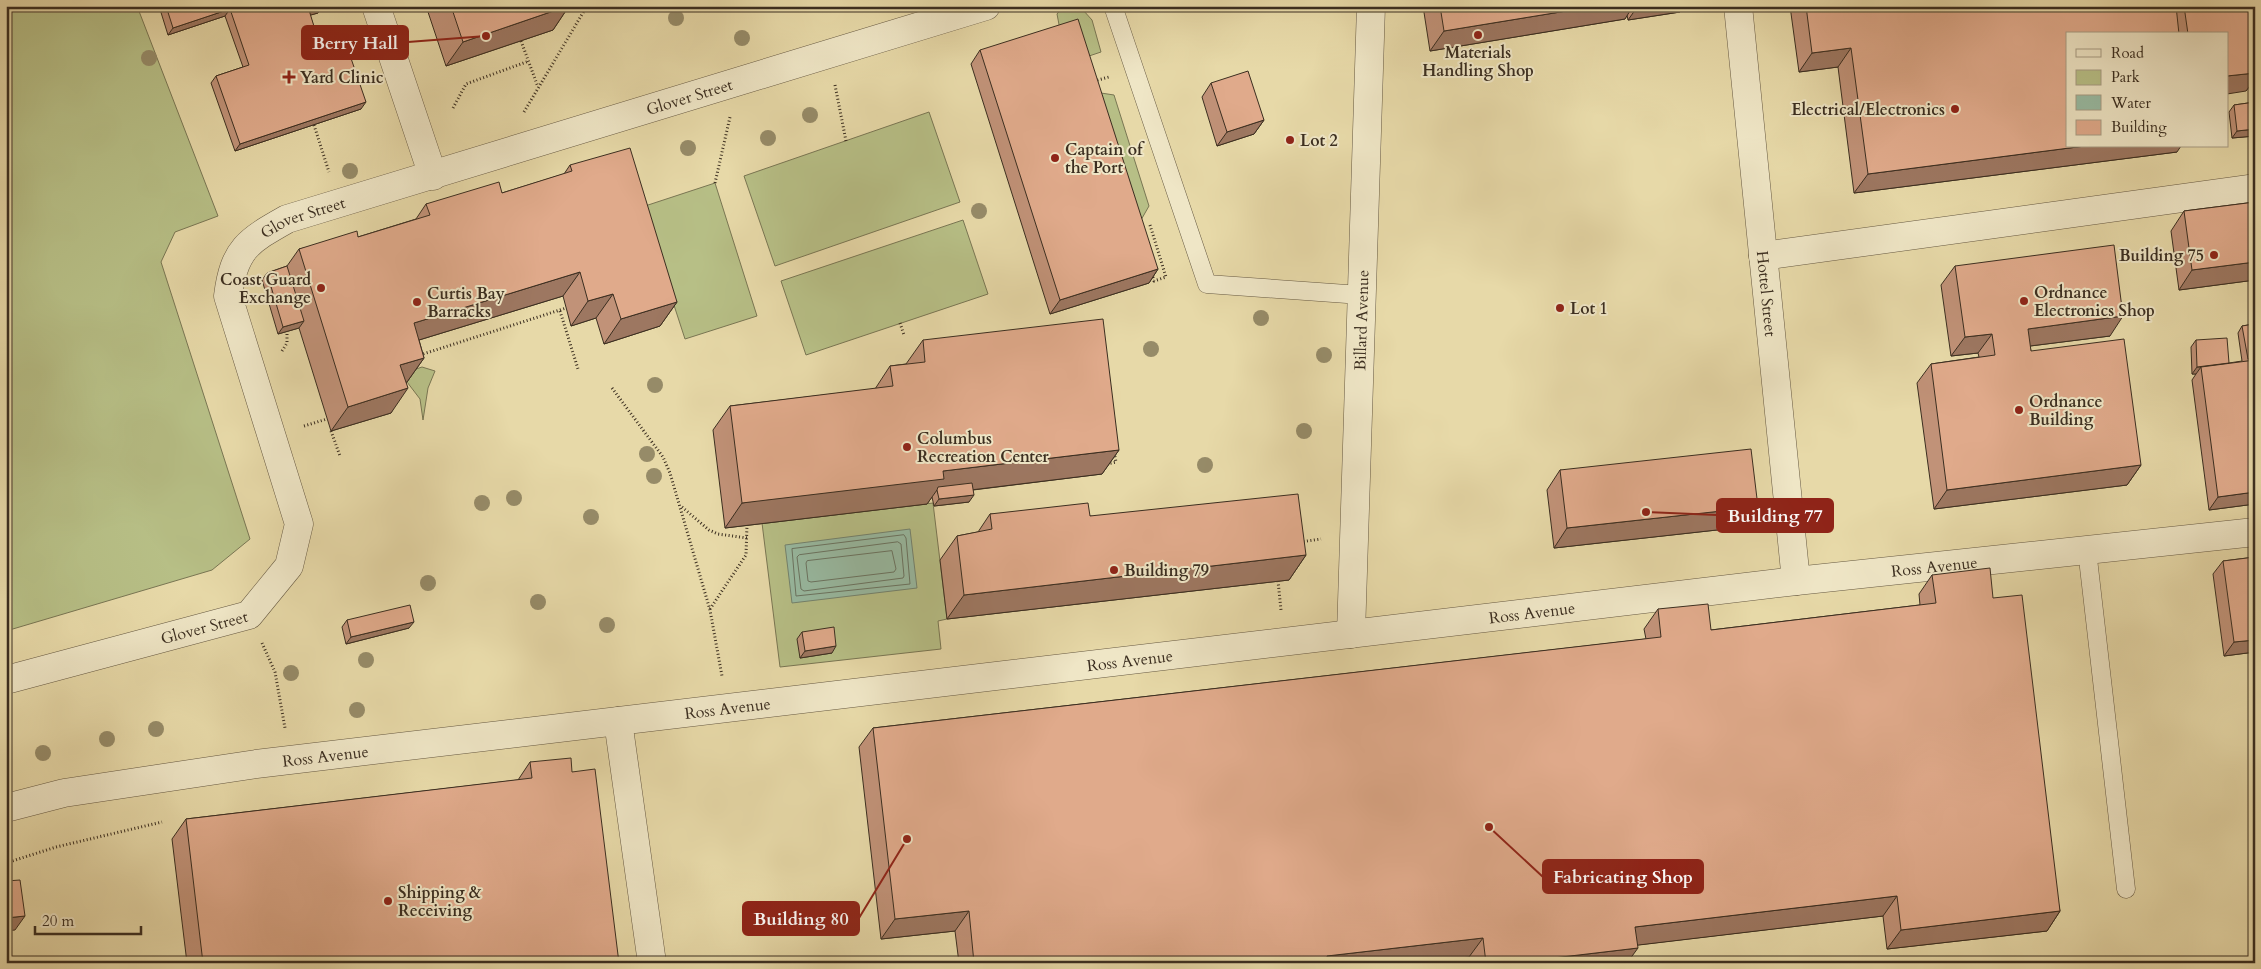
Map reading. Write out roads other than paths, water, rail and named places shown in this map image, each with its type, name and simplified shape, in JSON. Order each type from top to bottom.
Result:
[{"type":"street","points":[[376,6],[432,176]]},
{"type":"street","name":"Glover Street","points":[[6,680],[249,615],[288,566],[299,524],[228,296],[231,273],[243,251],[255,237],[287,219],[986,6]]},
{"type":"street","name":"Billard Avenue","points":[[1351,634],[1371,6]]},
{"type":"street","name":"Hottel Street","points":[[1738,6],[1796,581]]},
{"type":"street","points":[[1763,256],[2255,188]]},
{"type":"street","name":"Ross Avenue","points":[[6,808],[64,793],[256,764],[1796,581],[2255,532]]},
{"type":"street","points":[[618,721],[652,963]]},
{"type":"lane","points":[[1113,6],[1207,284],[1361,295]]},
{"type":"lane","points":[[2086,550],[2126,889]]},
{"type":"water","points":[[910,529],[917,588],[792,603],[785,545]]},
{"type":"place","name":"Materials Handling Shop","points":[[1478,35]]},
{"type":"place","name":"Berry Hall","points":[[486,36]]},
{"type":"place","name":"Yard Clinic","points":[[289,77]]},
{"type":"place","name":"Electrical/Electronics","points":[[1955,109]]},
{"type":"place","name":"Lot 2","points":[[1290,140]]},
{"type":"place","name":"Captain of the Port","points":[[1055,158]]},
{"type":"place","name":"Building 75","points":[[2214,255]]},
{"type":"place","name":"Coast Guard Exchange","points":[[321,288]]},
{"type":"place","name":"Ordnance Electronics Shop","points":[[2024,301]]},
{"type":"place","name":"Curtis Bay Barracks","points":[[417,302]]},
{"type":"place","name":"Lot 1","points":[[1560,308]]},
{"type":"place","name":"Ordnance Building","points":[[2019,410]]},
{"type":"place","name":"Columbus Recreation Center","points":[[907,447]]},
{"type":"place","name":"Building 77","points":[[1646,512]]},
{"type":"place","name":"Building 79","points":[[1114,570]]},
{"type":"place","name":"Fabricating Shop","points":[[1489,827]]},
{"type":"place","name":"Building 80","points":[[907,839]]},
{"type":"place","name":"Shipping & Receiving","points":[[388,901]]}]
